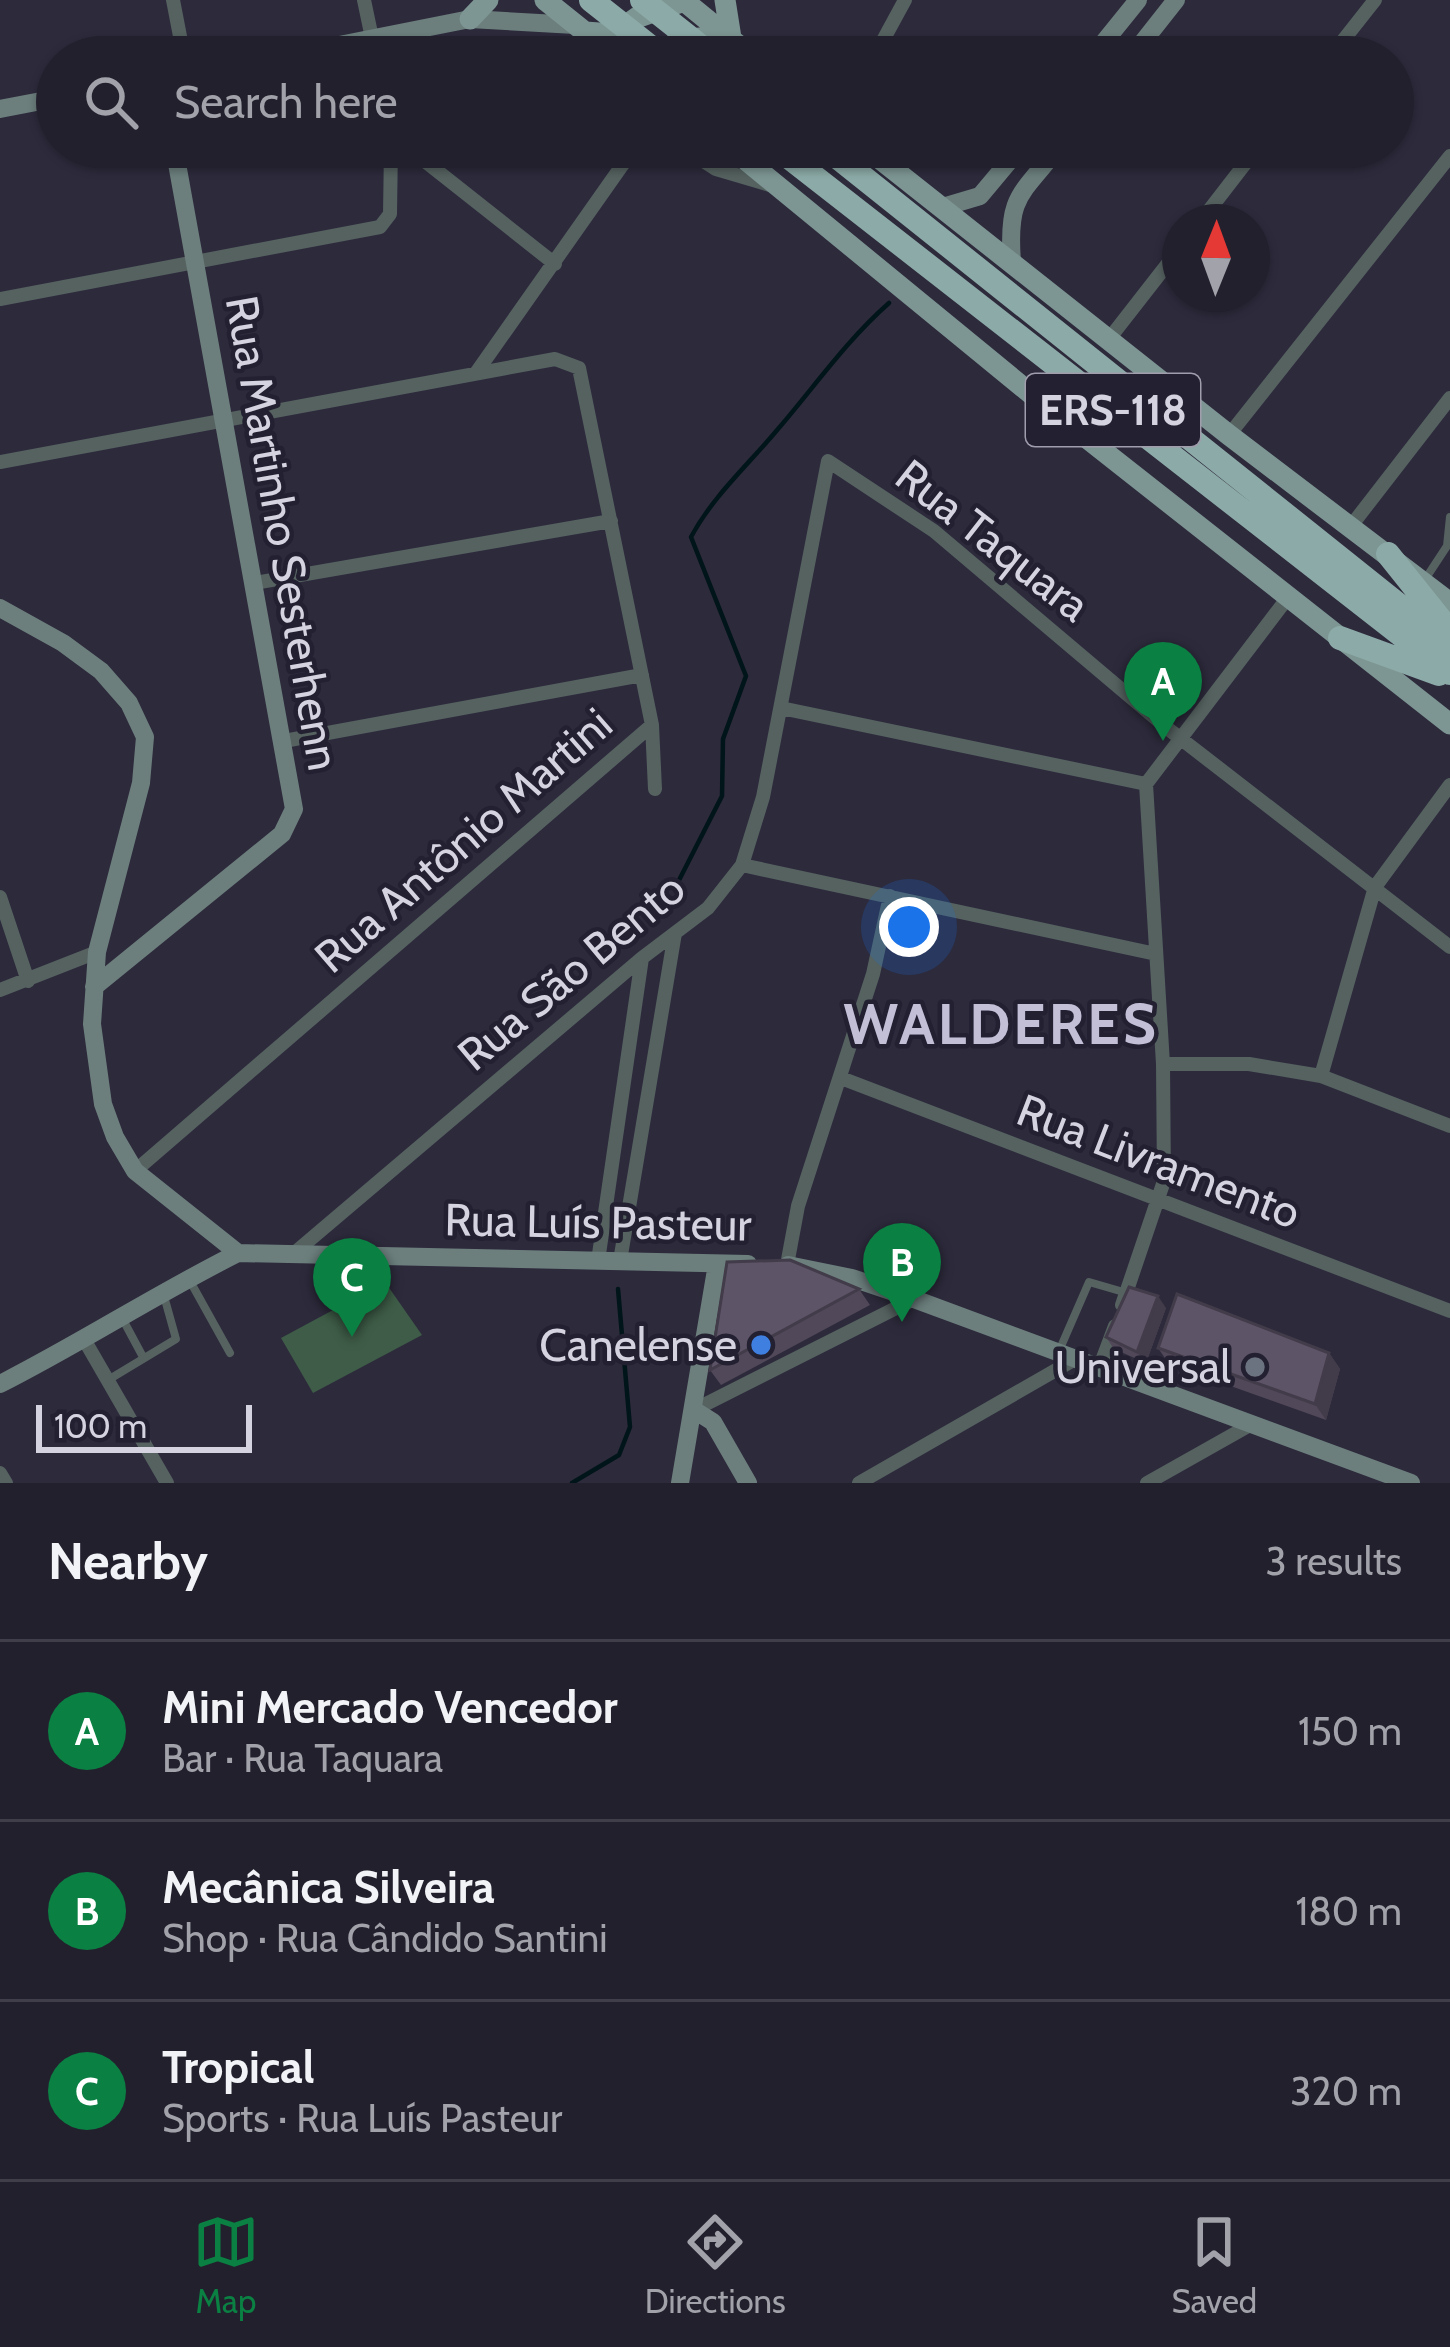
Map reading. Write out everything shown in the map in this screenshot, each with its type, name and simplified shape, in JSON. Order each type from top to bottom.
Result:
[{"type":"highway","points":[[591,0],[637,36]]},
{"type":"highway","points":[[641,6],[699,36]]},
{"type":"highway","name":"ERS-118","points":[[803,168],[1450,675]]},
{"type":"highway","name":"ERS-118","points":[[851,168],[1450,646]]},
{"type":"highway","points":[[1388,554],[1450,631]]},
{"type":"highway","points":[[1340,638],[1450,675]]},
{"type":"main road","points":[[470,19],[488,0]]},
{"type":"main road","points":[[416,36],[470,19],[507,0]]},
{"type":"main road","points":[[545,0],[571,18],[613,34],[641,6],[685,0],[713,36]]},
{"type":"main road","points":[[723,36],[725,0]]},
{"type":"main road","points":[[1109,36],[1138,0]]},
{"type":"main road","points":[[1144,36],[1176,0]]},
{"type":"main road","points":[[470,19],[571,18]]},
{"type":"main road","points":[[0,109],[36,102]]},
{"type":"main road","name":"Rua Martinho Sesterhenn","points":[[94,987],[282,834],[294,809],[178,168]]},
{"type":"main road","points":[[757,168],[1040,402],[1450,724]]},
{"type":"main road","points":[[892,168],[1450,603]]},
{"type":"main road","points":[[943,208],[980,196],[1004,168]]},
{"type":"main road","points":[[1012,262],[1009,220],[1014,204],[1042,168]]},
{"type":"main road","points":[[0,608],[63,643],[100,671],[129,703],[145,737],[141,783],[97,952],[95,1066],[109,1123],[134,1171],[238,1252],[121,1314],[85,1341],[0,1384]]},
{"type":"main road","name":"Rua Luís Pasteur","points":[[238,1252],[787,1265],[852,1278],[914,1299],[1411,1483]]},
{"type":"main road","points":[[680,1483],[717,1264]]},
{"type":"main road","points":[[694,1410],[713,1422],[748,1483]]},
{"type":"main road","points":[[683,1462],[695,1483]]},
{"type":"street","points":[[172,0],[180,36]]},
{"type":"street","points":[[364,0],[371,36]]},
{"type":"street","points":[[885,36],[905,0]]},
{"type":"street","points":[[1347,36],[1375,0]]},
{"type":"street","points":[[1229,435],[1450,156]]},
{"type":"street","points":[[0,299],[380,227],[390,214],[391,168]]},
{"type":"street","points":[[434,168],[555,264]]},
{"type":"street","points":[[0,462],[476,373],[621,168]]},
{"type":"street","points":[[714,168],[784,189]]},
{"type":"street","points":[[1214,204],[1242,168]]},
{"type":"street","points":[[1109,339],[1162,271]]},
{"type":"street","name":"Rua Antônio Martini","points":[[134,1171],[652,725],[579,368],[555,359],[476,373]]},
{"type":"street","points":[[1351,526],[1450,398]]},
{"type":"street","name":"Rua São Bento","points":[[292,1255],[642,958],[708,908],[742,865],[763,797],[828,461]]},
{"type":"street","name":"Rua Taquara","points":[[828,461],[934,531],[1182,740],[1450,947]]},
{"type":"street","points":[[254,583],[611,521]]},
{"type":"street","points":[[1100,1366],[1164,1180],[1163,1064],[1146,784],[1289,596]]},
{"type":"street","points":[[284,741],[642,676]]},
{"type":"street","points":[[781,708],[1146,784]]},
{"type":"street","points":[[652,725],[655,789]]},
{"type":"street","points":[[1322,1076],[1375,886],[1450,784]]},
{"type":"street","points":[[742,865],[1156,954]]},
{"type":"street","points":[[787,1265],[798,1206],[873,974],[890,896]]},
{"type":"street","points":[[0,897],[28,981]]},
{"type":"street","points":[[620,1261],[675,932]]},
{"type":"street","points":[[0,990],[97,952]]},
{"type":"street","points":[[598,1261],[642,958]]},
{"type":"street","points":[[1163,1064],[1250,1064],[1322,1076],[1450,1126]]},
{"type":"street","name":"Rua Livramento","points":[[841,1078],[1450,1311]]},
{"type":"street","points":[[624,1097],[647,1100]]},
{"type":"street","points":[[694,1410],[914,1299]]},
{"type":"street","points":[[85,1341],[167,1483]]},
{"type":"street","points":[[859,1483],[1068,1355]]},
{"type":"street","points":[[1147,1483],[1250,1425]]},
{"type":"street","points":[[0,1473],[6,1483]]},
{"type":"lane","points":[[1423,582],[1447,546],[1450,517]]},
{"type":"lane","points":[[188,1277],[230,1353]]},
{"type":"lane","points":[[1068,1355],[1089,1282],[1127,1293]]},
{"type":"lane","points":[[109,1380],[176,1339],[162,1291]]},
{"type":"lane","points":[[121,1314],[143,1357]]},
{"type":"green space","points":[[385,1282],[422,1335],[313,1393],[281,1338]]},
{"type":"building","name":"Canelense","points":[[790,1260],[859,1289],[710,1370],[727,1262]]},
{"type":"building","points":[[1129,1287],[1158,1296],[1137,1352],[1106,1337]]},
{"type":"building","name":"Universal","points":[[1177,1294],[1329,1353],[1315,1404],[1158,1348]]},
{"type":"waterway","points":[[675,888],[722,796],[723,739],[746,676],[691,537],[720,494],[889,303]]},
{"type":"waterway","points":[[572,1483],[619,1455],[630,1427],[618,1289]]},
{"type":"place","name":"Mini Mercado Vencedor","points":[[1163,741]]},
{"type":"place","name":"Mecânica Silveira","points":[[902,1322]]},
{"type":"place","name":"Tropical","points":[[352,1337]]},
{"type":"place","name":"Canelense","points":[[761,1345]]},
{"type":"place","name":"Universal","points":[[1255,1367]]},
{"type":"district","name":"WALDERES","points":[[1001,1023]]}]
